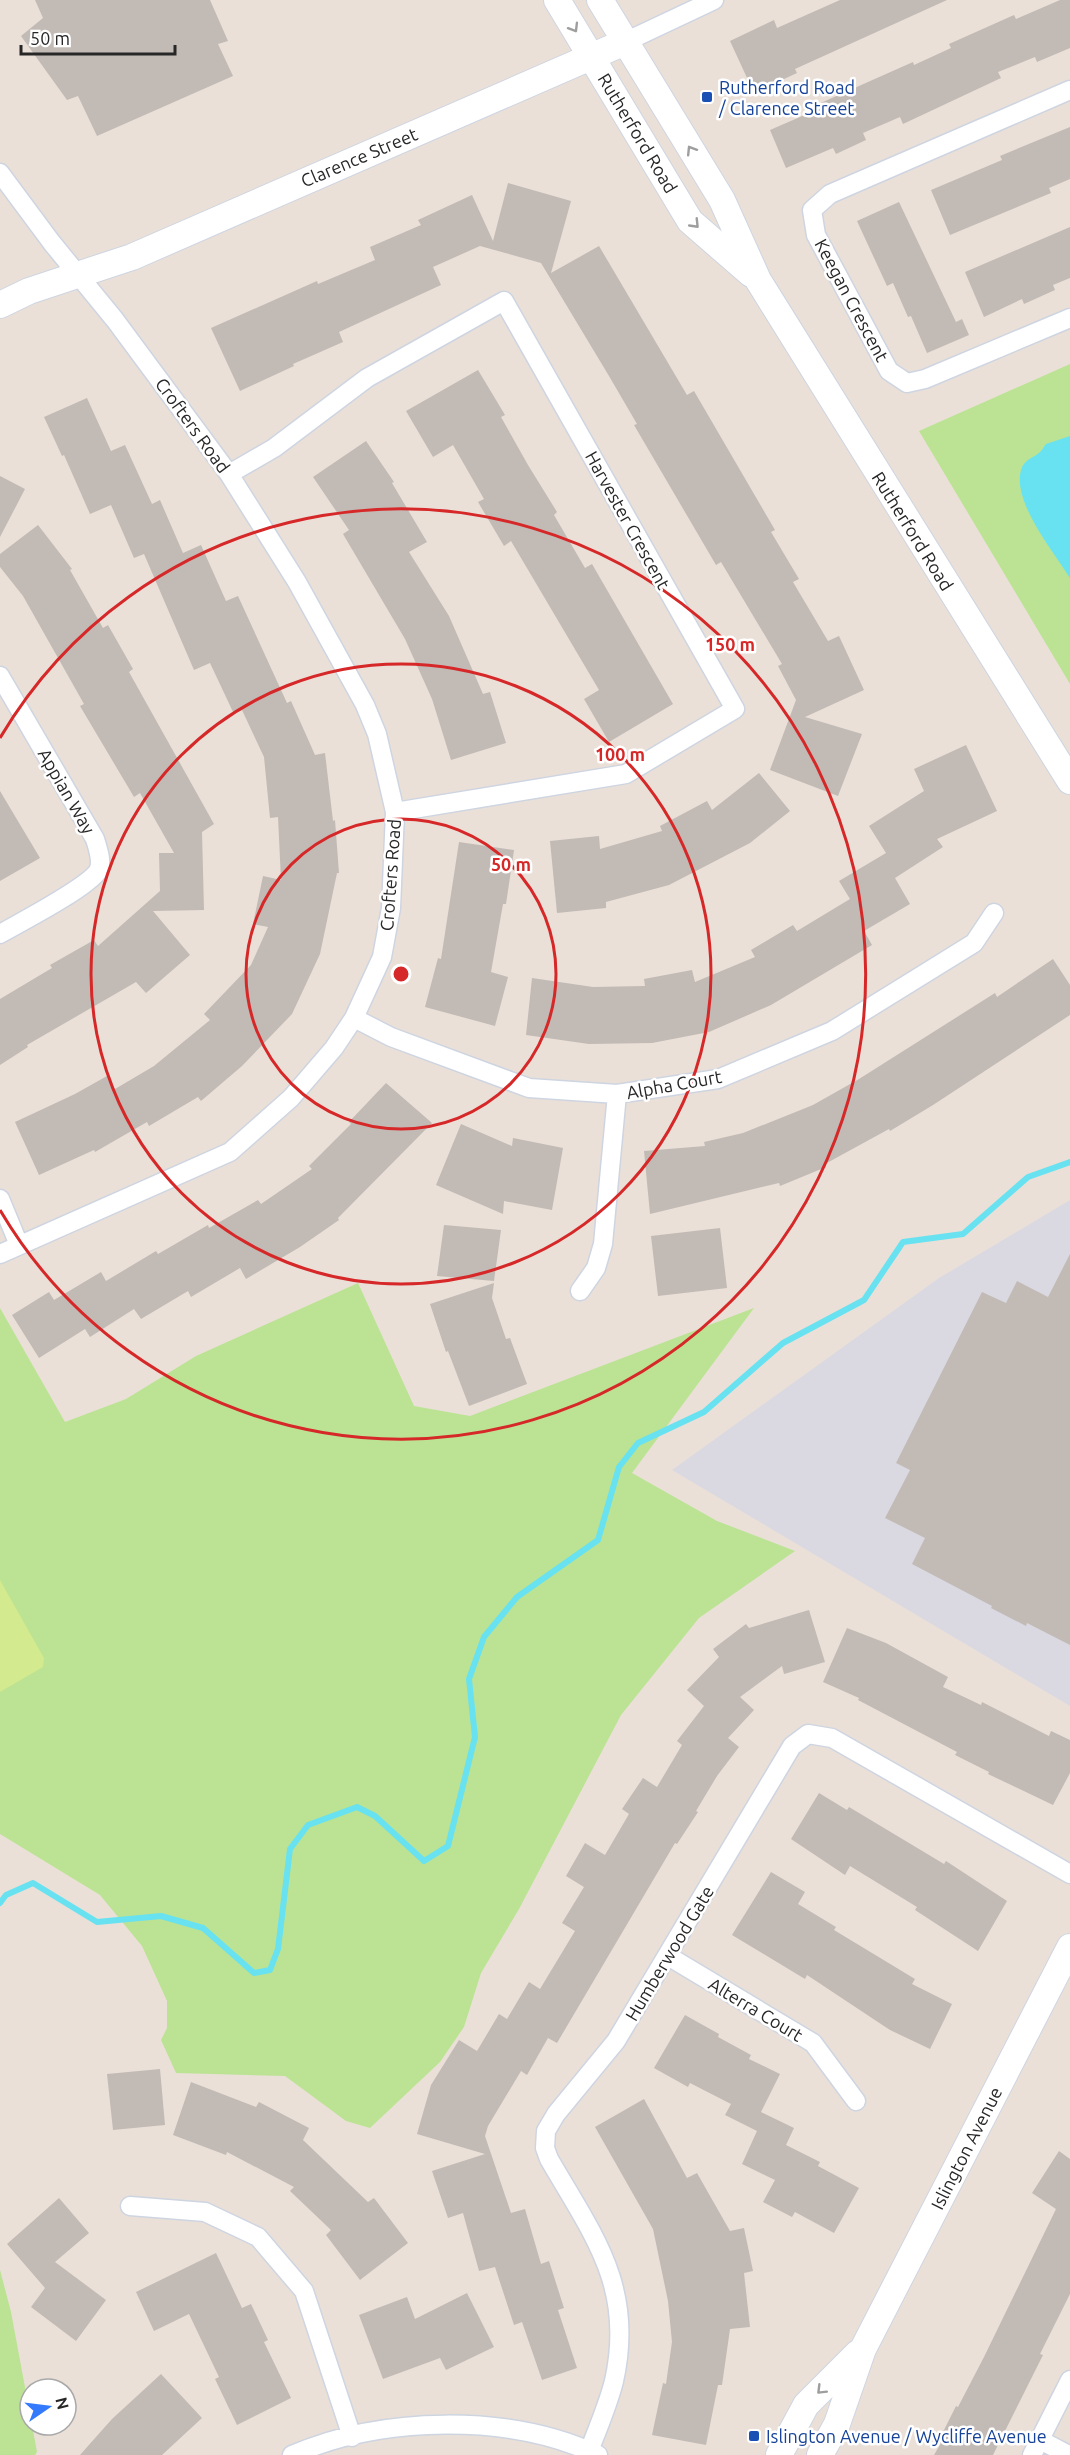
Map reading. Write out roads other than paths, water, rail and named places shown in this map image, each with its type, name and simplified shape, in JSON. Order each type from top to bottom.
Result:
[{"type":"main road","name":"Rutherford Road","points":[[557,0],[690,221],[758,280]]},
{"type":"main road","name":"Rutherford Road","points":[[600,0],[722,200],[758,280],[844,422],[1070,781]]},
{"type":"main road","name":"Clarence Street","points":[[0,305],[29,291],[132,257],[625,42]]},
{"type":"main road","name":"Islington Avenue","points":[[820,2455],[837,2424],[863,2349],[1070,1947]]},
{"type":"main road","name":"Islington Avenue","points":[[779,2455],[806,2405],[863,2349]]},
{"type":"street","name":"Clarence Street","points":[[625,42],[714,0]]},
{"type":"street","name":"Keegan Crescent","points":[[1070,90],[830,194],[812,210],[816,235],[890,371],[907,383],[925,379],[1070,318]]},
{"type":"street","name":"Crofters Road","points":[[0,173],[52,243],[115,320],[229,474],[297,582],[365,705],[377,734],[395,812],[391,908],[382,957],[354,1018],[334,1048],[291,1098],[230,1152],[0,1254]]},
{"type":"street","name":"Harvester Crescent","points":[[229,474],[274,448],[367,378],[504,301],[735,709],[626,774],[395,812]]},
{"type":"street","name":"Appian Way","points":[[0,676],[95,839],[100,855],[99,869],[88,882],[0,934]]},
{"type":"street","name":"Alpha Court","points":[[354,1018],[391,1037],[529,1089],[616,1094],[718,1079],[832,1031],[974,943],[994,914]]},
{"type":"street","points":[[580,1291],[596,1268],[603,1244],[616,1094]]},
{"type":"street","points":[[0,1199],[19,1245]]},
{"type":"street","name":"Humberwood Gate","points":[[594,2453],[618,2359],[620,2331],[617,2298],[610,2271],[599,2246],[549,2158],[545,2148],[546,2131],[556,2114],[616,2041],[792,1746],[808,1734],[832,1738],[1070,1874]]},
{"type":"street","name":"Alterra Court","points":[[668,1956],[813,2043],[856,2101]]},
{"type":"street","points":[[130,2206],[205,2212],[258,2237],[304,2291],[352,2437]]},
{"type":"street","points":[[1069,2455],[1036,2448],[1070,2380]]},
{"type":"street","points":[[292,2455],[352,2437],[405,2427],[436,2425],[485,2426],[530,2433],[594,2453]]},
{"type":"water","points":[[1070,436],[1070,578],[1028,511],[1020,483],[1022,466],[1027,461],[1041,451],[1046,444]]},
{"type":"waterway","points":[[0,1903],[6,1895],[33,1883],[97,1922],[161,1916],[203,1928],[254,1973],[270,1970],[278,1949],[290,1849],[308,1825],[357,1807],[375,1816],[424,1861],[448,1846],[475,1737],[469,1679],[484,1637],[517,1597],[598,1540],[619,1467],[638,1443],[704,1412],[783,1343],[864,1300],[903,1242],[963,1234],[1028,1177],[1070,1162]]},
{"type":"place","name":"Rutherford Road / Clarence Street","points":[[707,97]]},
{"type":"place","name":"Islington Avenue / Wycliffe Avenue","points":[[754,2436]]}]
